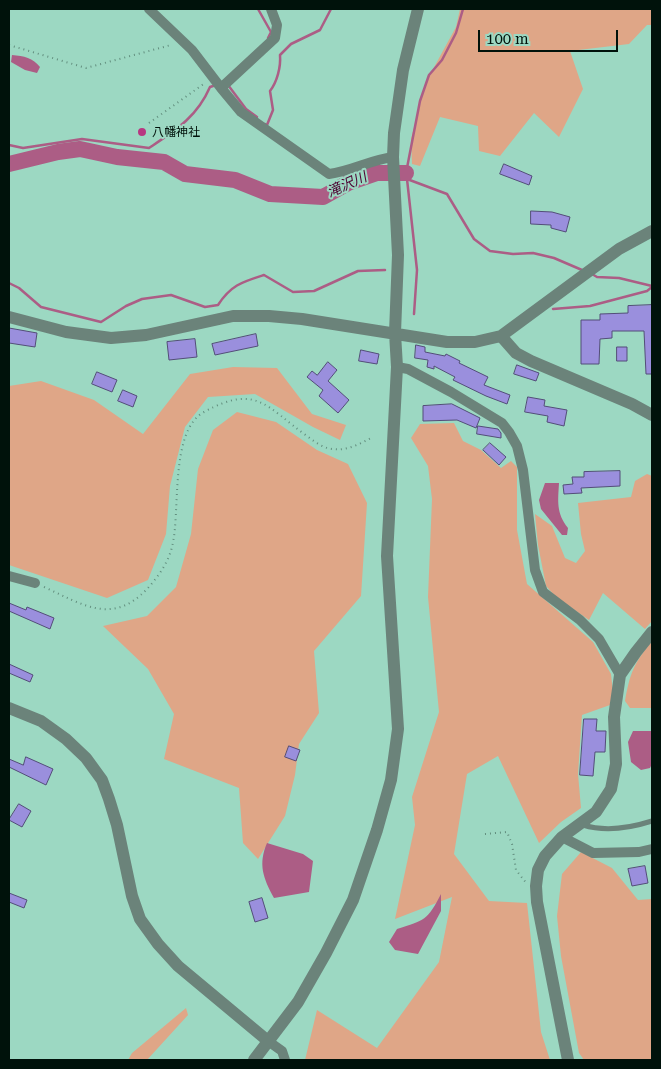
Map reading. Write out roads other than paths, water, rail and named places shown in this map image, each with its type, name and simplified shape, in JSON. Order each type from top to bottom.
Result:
[{"type":"street","points":[[149,9],[192,50],[241,112],[329,174],[393,157]]},
{"type":"street","points":[[221,88],[275,38],[277,25],[271,9]]},
{"type":"street","points":[[254,1060],[298,1002],[353,900],[377,830],[391,780],[398,729],[387,556],[397,367],[395,333],[398,255],[393,157],[395,126],[403,70],[418,9]]},
{"type":"street","points":[[9,317],[66,332],[110,338],[146,335],[233,316],[269,316],[302,319],[447,342],[475,342],[501,336],[619,249],[652,231]]},
{"type":"street","points":[[501,336],[516,353],[531,362],[632,404],[652,415]]},
{"type":"street","points":[[397,367],[408,369],[458,396],[502,423],[509,432],[517,446],[523,470],[534,563],[543,592],[580,620],[599,640],[620,675]]},
{"type":"street","points":[[9,576],[35,583]]},
{"type":"street","points":[[568,1060],[537,902],[538,870],[545,856],[562,837],[596,812],[611,789],[616,764],[614,717],[620,675],[652,632]]},
{"type":"street","points":[[9,708],[41,721],[66,739],[86,758],[102,780],[109,799],[117,825],[132,896],[140,919],[158,944],[178,966],[282,1051],[285,1060]]},
{"type":"street","points":[[562,837],[593,853],[639,852],[652,849]]},
{"type":"lane","points":[[580,824],[597,829],[636,826],[652,821]]},
{"type":"waterway","points":[[258,9],[271,32],[268,38]]},
{"type":"waterway","points":[[265,124],[267,125],[273,110],[270,91],[278,74],[280,55],[291,44],[320,30],[331,9]]},
{"type":"waterway","name":"滝沢川","points":[[463,9],[456,33],[442,60],[429,75],[420,101],[406,173],[407,179],[447,194],[474,239],[490,251],[513,254],[533,253],[554,258],[582,270]]},
{"type":"waterway","points":[[9,145],[23,148],[82,139],[149,148],[185,122],[199,107],[210,87],[216,85]]},
{"type":"waterway","points":[[228,85],[246,109],[257,117]]},
{"type":"waterway","name":"滝沢川","points":[[9,164],[58,152],[80,149],[117,157],[164,162],[185,174],[235,180],[270,194],[323,197],[348,183],[377,173],[406,173]]},
{"type":"waterway","points":[[407,179],[417,270],[414,314]]},
{"type":"waterway","points":[[9,283],[19,288],[41,307],[101,322],[126,306],[142,299],[171,295],[205,307],[218,305],[238,285],[264,275],[293,292],[314,291],[358,271],[385,270]]},
{"type":"waterway","name":"滝沢川","points":[[592,274],[597,277],[619,278],[652,286]]},
{"type":"waterway","points":[[553,309],[590,306],[647,291],[652,287]]},
{"type":"place","name":"八幡神社","points":[[142,132]]}]
